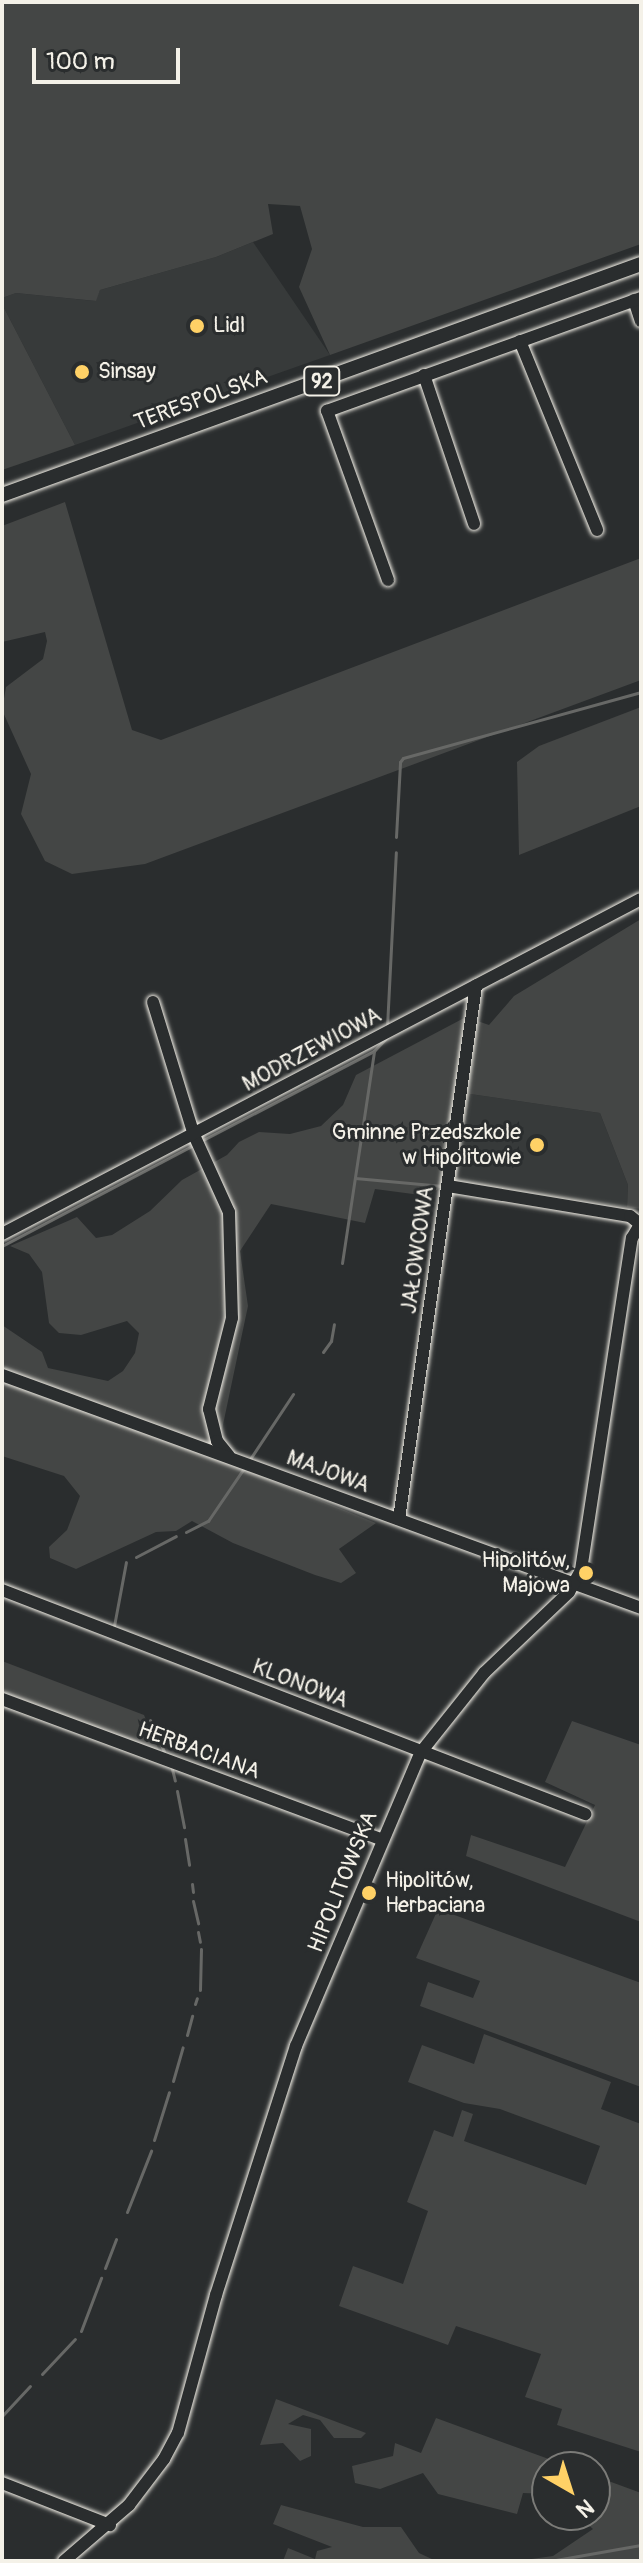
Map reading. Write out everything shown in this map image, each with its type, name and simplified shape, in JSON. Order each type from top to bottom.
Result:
[{"type":"main road","name":"TERESPOLSKA","points":[[2,495],[641,264]]},
{"type":"street","points":[[388,580],[327,411],[637,299],[641,321]]},
{"type":"street","points":[[520,341],[597,530]]},
{"type":"street","points":[[424,375],[474,524]]},
{"type":"street","name":"MODRZEWIOWA","points":[[2,1234],[641,899]]},
{"type":"street","name":"JAŁOWCOWA","points":[[399,1519],[476,986]]},
{"type":"street","points":[[153,1002],[194,1135],[229,1212],[232,1318],[209,1409],[217,1441],[231,1459]]},
{"type":"street","points":[[448,1186],[630,1216],[640,1223]]},
{"type":"street","name":"HIPOLITOWSKA","points":[[64,2561],[110,2525],[144,2487],[178,2433],[216,2295],[296,2046],[421,1752],[484,1673],[575,1584],[586,1554],[632,1238],[640,1223]]},
{"type":"street","name":"MAJOWA","points":[[2,1375],[641,1608]]},
{"type":"street","name":"KLONOWA","points":[[2,1590],[585,1814]]},
{"type":"street","name":"HERBACIANA","points":[[2,1699],[383,1840]]},
{"type":"street","points":[[2,2483],[110,2525]]},
{"type":"shaded area","points":[[2,2],[641,2],[641,244],[330,355],[299,287],[312,249],[300,206],[268,204],[273,234],[216,257],[100,290],[96,301],[16,293],[2,298]]},
{"type":"shaded area","points":[[253,242],[330,355],[75,445],[2,304],[2,298],[16,293],[95,301],[100,290],[216,257]]},
{"type":"shaded area","points":[[2,304],[75,445],[2,470]]},
{"type":"shaded area","points":[[65,502],[132,730],[161,740],[641,558],[641,680],[145,864],[72,874],[45,861],[21,814],[31,774],[2,710],[6,687],[43,659],[47,641],[45,632],[2,642],[2,526]]},
{"type":"shaded area","points":[[641,707],[641,806],[519,855],[517,762],[539,746]]},
{"type":"shaded area","points":[[641,919],[641,1209],[627,1207],[628,1185],[600,1113],[470,1094],[457,1176],[428,1196],[375,1189],[365,1223],[271,1204],[240,1251],[248,1306],[216,1458],[376,1523],[339,1549],[356,1573],[341,1583],[315,1575],[233,1543],[192,1521],[176,1531],[156,1532],[76,1569],[50,1558],[49,1547],[67,1530],[80,1496],[64,1476],[2,1456],[2,1325],[42,1352],[48,1368],[108,1381],[123,1371],[135,1353],[139,1333],[127,1321],[81,1335],[59,1333],[49,1323],[42,1272],[29,1254],[10,1246],[77,1217],[96,1238],[112,1235],[150,1211],[182,1180],[227,1155],[239,1142],[259,1132],[290,1134],[321,1126],[343,1105],[356,1075],[466,1017],[489,1025],[514,996]]},
{"type":"shaded area","name":"Gminne Przedszkole w Hipolitowie","points":[[470,1094],[600,1113],[628,1185],[627,1207],[456,1182]]},
{"type":"shaded area","points":[[2,1661],[144,1715],[160,1753],[2,1692]]},
{"type":"shaded area","points":[[572,1721],[641,1745],[641,1922],[466,1856],[471,1835],[565,1867],[595,1805],[545,1782]]},
{"type":"shaded area","points":[[438,1909],[641,1983],[641,2087],[420,2006],[428,1982],[473,1998],[480,1981],[416,1958]]},
{"type":"shaded area","points":[[484,2034],[611,2082],[601,2109],[641,2124],[641,2452],[557,2425],[562,2409],[525,2397],[541,2354],[456,2326],[448,2345],[339,2306],[353,2266],[403,2284],[428,2211],[407,2202],[434,2130],[453,2137],[462,2110],[473,2114],[464,2141],[586,2185],[600,2146],[500,2109],[464,2103],[408,2082],[422,2045],[474,2064]]},
{"type":"shaded area","points":[[276,2399],[366,2433],[361,2438],[334,2438],[320,2420],[303,2415],[288,2424],[311,2429],[311,2456],[300,2461],[283,2443],[260,2445]]},
{"type":"shaded area","points":[[436,2418],[531,2453],[531,2493],[523,2493],[517,2514],[438,2494],[423,2473],[380,2489],[355,2483],[352,2466],[393,2456],[395,2443],[421,2453]]},
{"type":"shaded area","points":[[611,2482],[641,2493],[641,2561],[517,2561],[553,2556],[590,2531],[611,2531]]},
{"type":"shaded area","points":[[281,2505],[363,2527],[401,2527],[419,2553],[436,2561],[283,2561],[288,2548],[315,2559],[317,2551],[332,2547],[273,2524]]},
{"type":"waterway","points":[[396,837],[400,762],[403,758],[641,692]]},
{"type":"waterway","points":[[387,1027],[396,852]]},
{"type":"waterway","points":[[203,1140],[374,1051],[387,1037]]},
{"type":"waterway","points":[[342,1263],[374,1051]]},
{"type":"waterway","points":[[2,1246],[192,1146]]},
{"type":"waterway","points":[[355,1178],[443,1186]]},
{"type":"waterway","points":[[323,1352],[331,1341],[334,1324]]},
{"type":"waterway","points":[[250,1459],[293,1394]]},
{"type":"waterway","points":[[186,1532],[208,1521],[244,1468]]},
{"type":"waterway","points":[[136,1557],[176,1536]]},
{"type":"waterway","points":[[114,1626],[126,1562]]},
{"type":"waterway","points":[[150,1720],[164,1751]]},
{"type":"waterway","points":[[171,1765],[175,1781]]},
{"type":"waterway","points":[[177,1791],[184,1827]]},
{"type":"waterway","points":[[185,1839],[189,1865]]},
{"type":"waterway","points":[[192,1884],[193,1892]]},
{"type":"waterway","points":[[193,1901],[198,1923]]},
{"type":"waterway","points":[[198,1932],[200,1942]]},
{"type":"waterway","points":[[200,1990],[201,1949]]},
{"type":"waterway","points":[[195,2004],[197,1998]]},
{"type":"waterway","points":[[187,2035],[192,2016]]},
{"type":"waterway","points":[[173,2081],[183,2047]]},
{"type":"waterway","points":[[154,2140],[169,2092]]},
{"type":"waterway","points":[[127,2212],[151,2151]]},
{"type":"waterway","points":[[105,2268],[116,2239]]},
{"type":"waterway","points":[[81,2331],[101,2278]]},
{"type":"waterway","points":[[42,2374],[75,2339]]},
{"type":"waterway","points":[[2,2416],[30,2386]]},
{"type":"waterway","points":[[550,2561],[641,2545]]},
{"type":"place","name":"Lidl","points":[[197,326]]},
{"type":"place","name":"Sinsay","points":[[82,372]]},
{"type":"place","name":"Gminne Przedszkole w Hipolitowie","points":[[537,1145]]},
{"type":"place","name":"Hipolitów, Majowa","points":[[586,1573]]},
{"type":"place","name":"Hipolitów, Herbaciana","points":[[369,1893]]}]
